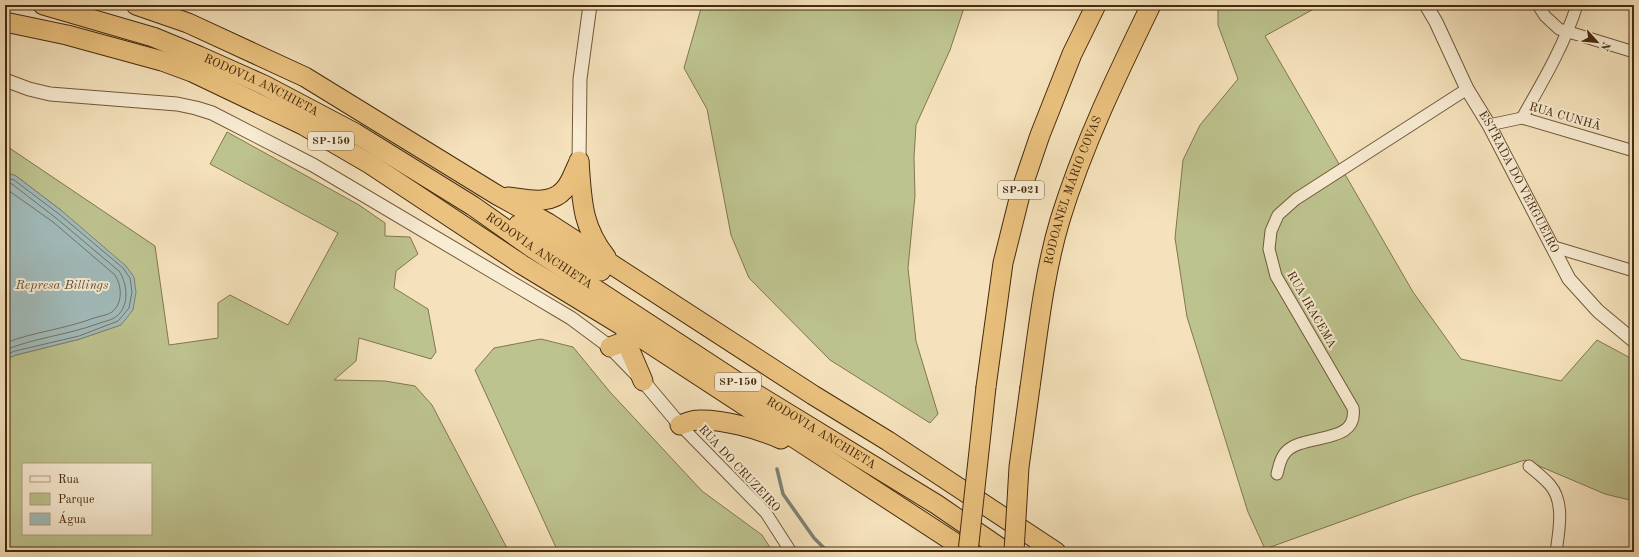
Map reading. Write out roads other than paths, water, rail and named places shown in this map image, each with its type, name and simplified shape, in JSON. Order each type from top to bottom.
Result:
[{"type":"highway","name":"RODOVIA ANCHIETA","points":[[43,5],[153,37],[264,85],[355,133],[473,206],[531,248],[646,323],[751,390],[936,504],[1006,552]]},
{"type":"highway","name":"RODOVIA ANCHIETA","points":[[137,5],[188,23],[305,77],[497,195],[548,224],[813,395],[888,441],[1056,552]]},
{"type":"highway","name":"SP-021","points":[[968,552],[986,387],[1003,263],[1021,191],[1040,135],[1072,54],[1096,5]]},
{"type":"highway","name":"RODOANEL MÁRIO COVAS","points":[[1014,552],[1019,467],[1030,387],[1047,274],[1060,220],[1105,100],[1151,5]]},
{"type":"highway","name":"RODOVIA ANCHIETA","points":[[5,22],[67,35],[162,61],[192,72],[262,104],[303,126],[370,164],[521,264],[620,339],[820,456],[968,552]]},
{"type":"highway","points":[[497,195],[544,200],[553,198],[564,190],[579,161]]},
{"type":"highway","points":[[579,161],[583,202],[590,234],[613,266]]},
{"type":"highway","points":[[473,206],[498,214],[626,285],[656,298],[670,302]]},
{"type":"highway","points":[[620,339],[643,381]]},
{"type":"highway","points":[[680,425],[697,420],[725,422],[778,437],[820,456]]},
{"type":"street","points":[[579,161],[580,79],[590,5]]},
{"type":"street","name":"ESTRADA DO VERGUEIRO","points":[[1426,5],[1436,22],[1467,89],[1489,125],[1569,279],[1598,311],[1634,341]]},
{"type":"street","points":[[1538,5],[1551,23],[1559,28],[1634,52]]},
{"type":"street","points":[[1522,118],[1546,76],[1568,31],[1576,5]]},
{"type":"street","points":[[5,80],[29,89],[50,94],[177,104],[212,113],[313,166],[392,211],[571,318],[620,339]]},
{"type":"street","name":"RUA IRACEMA","points":[[1277,474],[1280,462],[1285,453],[1294,445],[1343,432],[1351,425],[1354,416],[1352,408],[1276,276],[1269,249],[1271,231],[1278,215],[1296,199],[1467,89]]},
{"type":"street","name":"RUA CUNHÃ","points":[[1489,125],[1522,118],[1634,151]]},
{"type":"street","points":[[1551,246],[1634,271]]},
{"type":"street","points":[[643,381],[680,425]]},
{"type":"street","name":"RUA DO CRUZEIRO","points":[[680,425],[766,513],[791,552]]},
{"type":"street","points":[[1529,466],[1551,486],[1558,501],[1559,528],[1556,552]]},
{"type":"water","name":"Represa Billings","points":[[5,172],[16,176],[62,211],[126,266],[134,277],[136,292],[133,310],[121,325],[80,339],[5,359]]},
{"type":"waterway","points":[[777,469],[783,494],[814,538],[828,552]]}]
